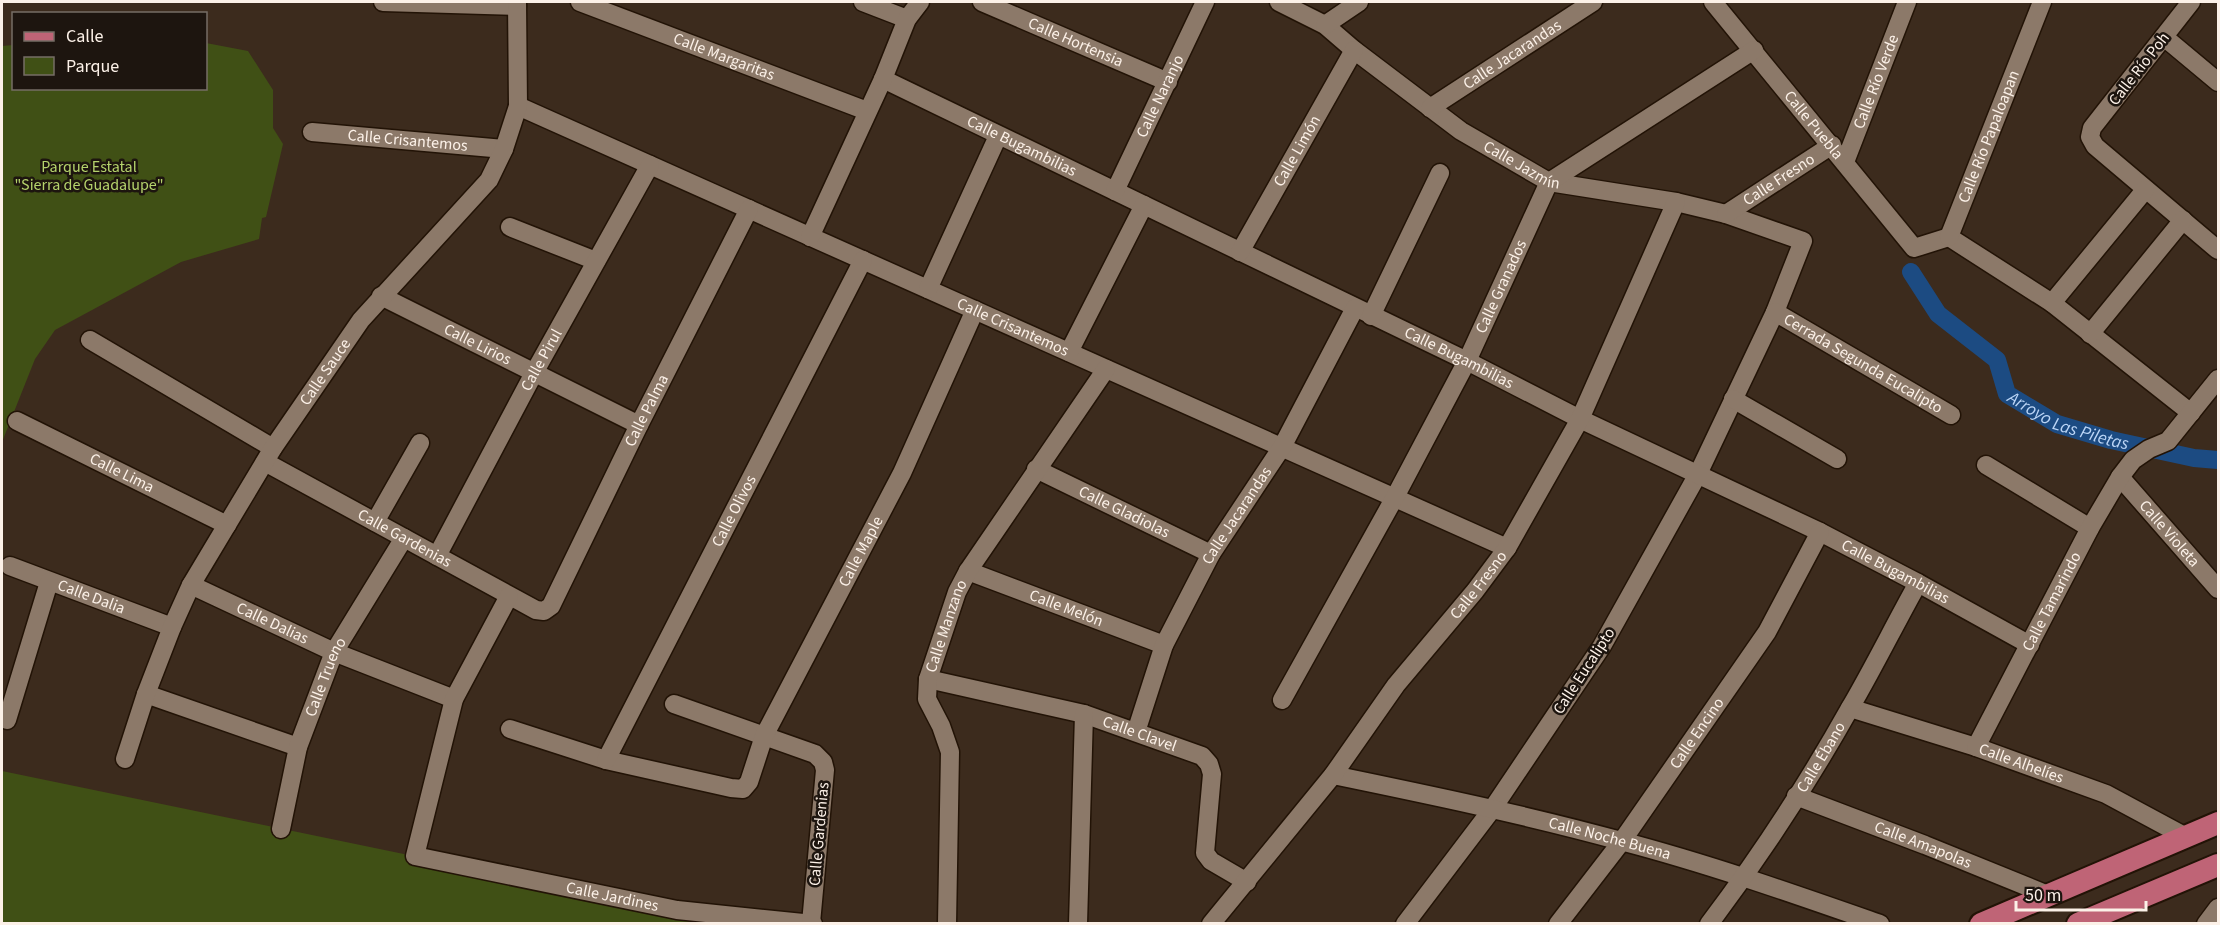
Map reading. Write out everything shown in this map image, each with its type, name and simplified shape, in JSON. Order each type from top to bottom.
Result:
[{"type":"main road","points":[[1981,924],[2218,824]]},
{"type":"main road","points":[[2079,924],[2218,865]]},
{"type":"street","points":[[383,2],[517,4]]},
{"type":"street","name":"Calle Margaritas","points":[[580,2],[867,111]]},
{"type":"street","points":[[862,2],[907,19]]},
{"type":"street","points":[[810,237],[883,80],[907,19],[920,2]]},
{"type":"street","name":"Calle Hortensia","points":[[982,2],[1168,82]]},
{"type":"street","name":"Calle Naranjo","points":[[1115,191],[1205,2]]},
{"type":"street","name":"Calle Jazmín","points":[[1280,2],[1325,25],[1354,50],[1461,131],[1549,182],[1676,202],[1726,214],[1803,241]]},
{"type":"street","points":[[1325,25],[1359,2]]},
{"type":"street","name":"Calle Jacarandas","points":[[1430,108],[1593,2]]},
{"type":"street","name":"Calle Puebla","points":[[1713,2],[1914,248],[1949,237]]},
{"type":"street","name":"Calle Río Papaloapan","points":[[1949,237],[2042,2]]},
{"type":"street","name":"Calle Río Poh","points":[[2145,190],[2095,146],[2090,137],[2092,128],[2191,2]]},
{"type":"street","name":"Calle Sauce","points":[[125,759],[146,694],[191,585],[269,455],[361,320],[489,180],[504,149],[518,106],[517,4]]},
{"type":"street","name":"Calle Río Verde","points":[[1845,162],[1903,4]]},
{"type":"street","points":[[2164,37],[2218,82]]},
{"type":"street","name":"Calle Limón","points":[[1240,252],[1354,50]]},
{"type":"street","points":[[1549,182],[1754,50]]},
{"type":"street","name":"Calle Bugambilias","points":[[883,80],[1467,361],[1580,419],[1820,532],[2030,645]]},
{"type":"street","name":"Calle Crisantemos","points":[[518,106],[1507,548]]},
{"type":"street","name":"Calle Crisantemos","points":[[312,132],[504,149]]},
{"type":"street","points":[[928,289],[998,136]]},
{"type":"street","name":"Calle Fresno","points":[[1726,214],[1832,145]]},
{"type":"street","name":"Calle Pirul","points":[[437,556],[534,373],[650,165]]},
{"type":"street","name":"Calle Jacarandas","points":[[1136,732],[1164,645],[1211,554],[1282,447],[1363,312],[1440,173]]},
{"type":"street","name":"Calle Granados","points":[[1282,700],[1395,497],[1467,361],[1549,182]]},
{"type":"street","points":[[2052,303],[2145,190],[2218,250]]},
{"type":"street","name":"Calle Fresno","points":[[1211,924],[1333,775],[1395,685],[1475,591],[1507,548],[1580,419],[1676,202]]},
{"type":"street","points":[[1069,352],[1144,205]]},
{"type":"street","name":"Calle Palma","points":[[544,611],[551,606],[639,425],[749,209]]},
{"type":"street","points":[[2090,334],[2183,220]]},
{"type":"street","points":[[510,227],[596,261]]},
{"type":"street","points":[[1949,237],[2052,303],[2191,413],[2218,379]]},
{"type":"street","name":"Calle Eucalipto","points":[[1405,924],[1493,808],[1602,646],[1698,474],[1774,312],[1803,241]]},
{"type":"street","name":"Calle Olivos","points":[[606,760],[863,260]]},
{"type":"street","name":"Calle Lirios","points":[[381,296],[639,425]]},
{"type":"street","name":"Calle Maple","points":[[606,760],[743,789],[748,782],[764,736],[902,473],[975,310]]},
{"type":"street","name":"Cerrada Segunda Eucalipto","points":[[1774,312],[1951,415]]},
{"type":"street","name":"Calle Gardenias","points":[[90,340],[375,522],[509,596],[536,610],[544,611]]},
{"type":"street","name":"Calle Manzano","points":[[947,924],[950,752],[941,726],[927,699],[928,679],[957,592],[968,571],[1036,469],[1107,369]]},
{"type":"street","points":[[1734,399],[1837,459]]},
{"type":"street","name":"Calle Tamarindo","points":[[1976,747],[2090,528],[2120,477],[2133,460],[2149,449],[2169,441],[2191,413]]},
{"type":"street","name":"Calle Lima","points":[[16,421],[227,525]]},
{"type":"street","points":[[375,522],[420,443]]},
{"type":"street","points":[[1986,465],[2090,528]]},
{"type":"street","name":"Calle Gladiolas","points":[[1036,469],[1211,554]]},
{"type":"street","name":"Calle Violeta","points":[[2120,477],[2218,590]]},
{"type":"street","name":"Calle Encino","points":[[1558,924],[1622,841],[1767,632],[1820,532]]},
{"type":"street","name":"Calle Trueno","points":[[282,829],[298,747],[334,652],[404,538]]},
{"type":"street","name":"Calle Dalia","points":[[10,566],[172,627]]},
{"type":"street","name":"Calle Melón","points":[[968,571],[1164,645]]},
{"type":"street","points":[[7,720],[49,582]]},
{"type":"street","name":"Calle Ébano","points":[[1709,924],[1744,877],[1850,708],[1918,583]]},
{"type":"street","name":"Calle Dalias","points":[[191,585],[334,652],[454,699]]},
{"type":"street","points":[[454,699],[509,596]]},
{"type":"street","name":"Calle Clavel","points":[[928,679],[1084,714],[1202,756],[1209,764],[1212,774],[1205,853],[1211,861],[1247,882]]},
{"type":"street","points":[[146,694],[298,747]]},
{"type":"street","name":"Calle Jardines","points":[[454,699],[415,856],[676,910],[812,923]]},
{"type":"street","name":"Calle Gardenias","points":[[674,704],[815,754],[823,762],[825,770],[812,923]]},
{"type":"street","name":"Calle Alhelíes","points":[[1850,708],[1976,747],[2106,794],[2186,837]]},
{"type":"street","points":[[1078,924],[1084,714]]},
{"type":"street","points":[[510,729],[606,760]]},
{"type":"street","name":"Calle Noche Buena","points":[[1333,775],[1493,808],[1622,841],[1744,877],[1880,924]]},
{"type":"street","name":"Calle Amapolas","points":[[1796,796],[2048,895]]},
{"type":"street","points":[[2206,924],[2218,908]]},
{"type":"green space","name":"Parque Estatal \"Sierra de Guadalupe\"","points":[[207,43],[248,51],[273,90],[273,128],[283,144],[266,217],[262,218],[259,239],[181,262],[55,330],[35,359],[2,442],[2,46],[12,45],[12,90],[207,90]]},
{"type":"green space","points":[[2,771],[737,923],[2,923]]},
{"type":"waterway","name":"Arroyo Las Piletas","points":[[1911,272],[1938,314],[1997,360],[2007,394],[2057,424],[2111,440],[2194,458],[2218,460]]}]
